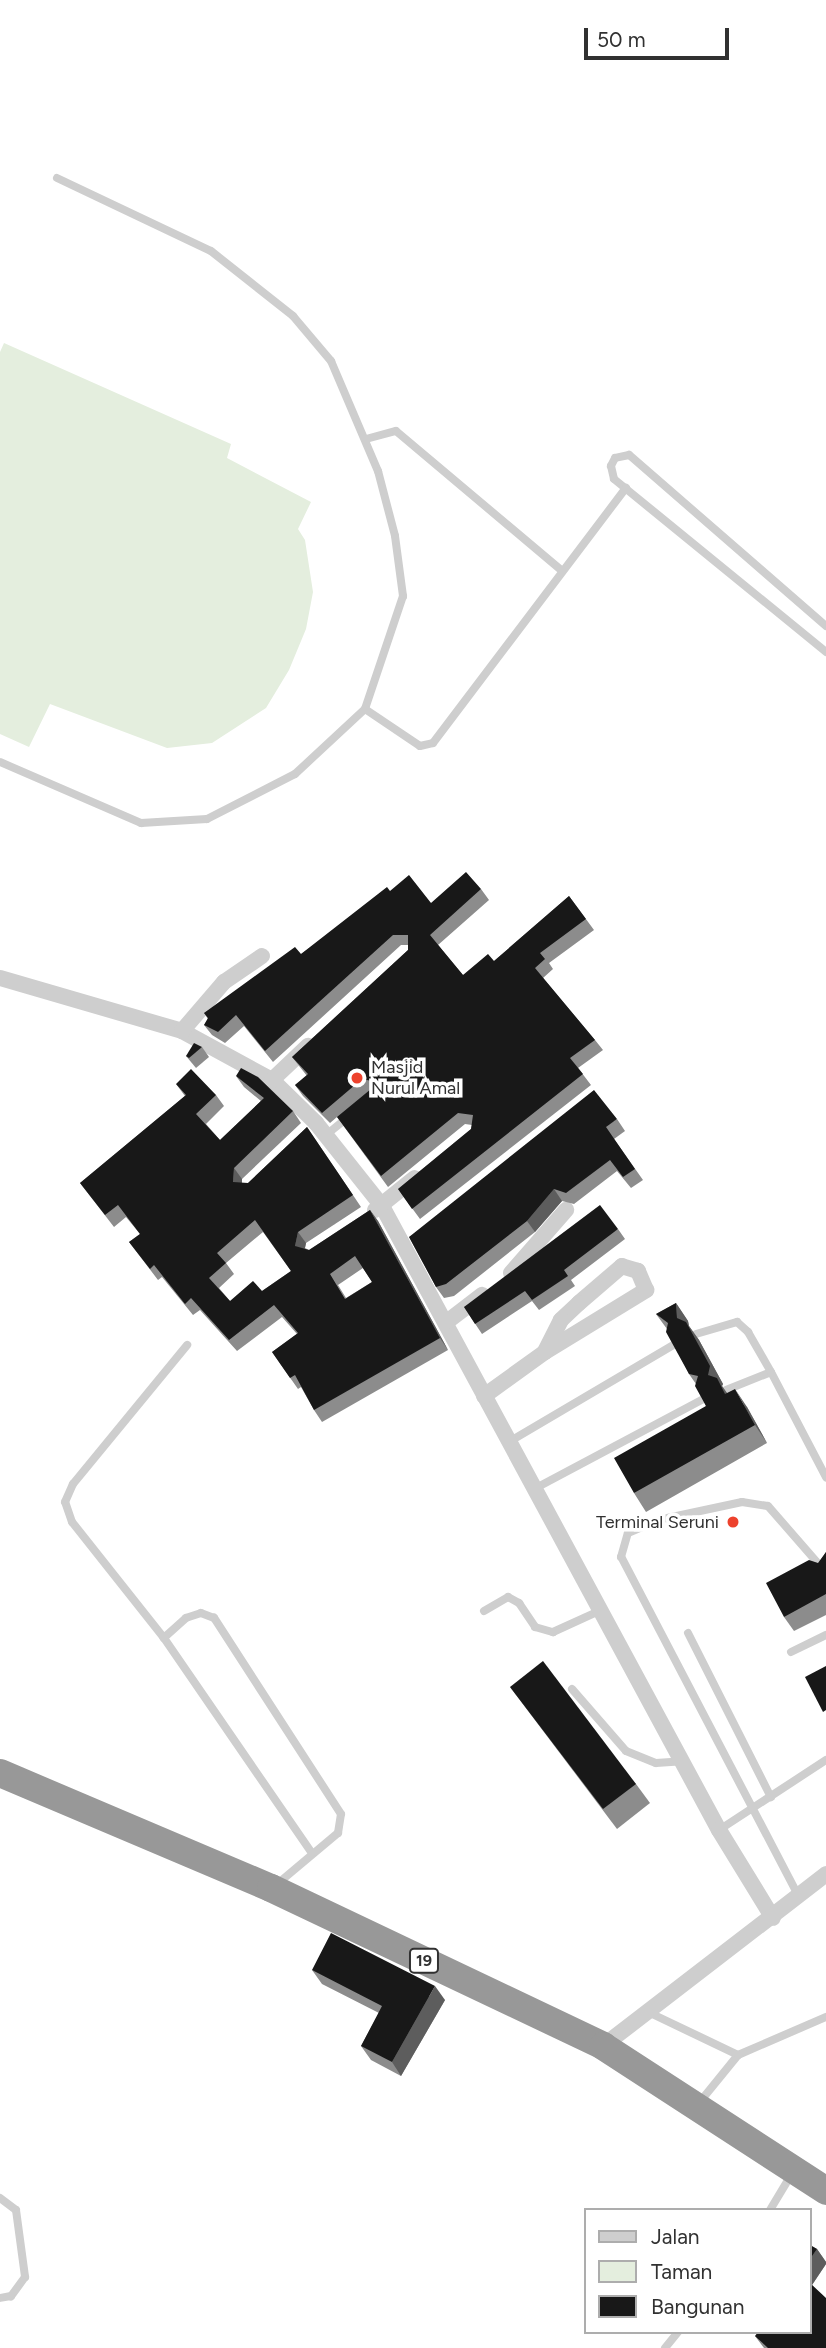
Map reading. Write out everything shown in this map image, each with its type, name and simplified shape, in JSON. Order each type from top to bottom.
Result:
[{"type":"highway","name":"19","points":[[0,1773],[271,1888],[603,2046],[698,2105],[826,2191]]},
{"type":"street","points":[[182,1031],[224,982],[262,956]]},
{"type":"street","points":[[0,978],[182,1031],[272,1080],[382,1206],[409,1241],[508,1443],[719,1830],[774,1918]]},
{"type":"street","points":[[272,1080],[321,1034]]},
{"type":"street","points":[[358,1221],[382,1206],[432,1165]]},
{"type":"street","points":[[448,1321],[525,1262],[566,1210]]},
{"type":"street","points":[[484,1396],[545,1352],[646,1290],[638,1271],[622,1266],[579,1303],[561,1320],[545,1352]]},
{"type":"street","points":[[603,2046],[774,1918],[826,1874]]},
{"type":"lane","points":[[0,762],[141,823],[207,819],[295,774],[365,709],[403,596],[395,536],[366,439],[331,361],[293,317],[211,251],[57,178]]},
{"type":"lane","points":[[366,439],[397,431],[561,570]]},
{"type":"lane","points":[[826,626],[629,455],[620,455],[611,473],[626,488],[826,652]]},
{"type":"lane","points":[[365,709],[420,746],[433,743],[561,570],[626,488]]},
{"type":"lane","points":[[316,1130],[355,1111]]},
{"type":"lane","points":[[696,1334],[737,1322],[748,1332],[826,1477]]},
{"type":"lane","points":[[508,1443],[676,1344]]},
{"type":"lane","points":[[187,1345],[73,1484],[65,1502],[72,1522],[164,1639],[312,1853]]},
{"type":"lane","points":[[726,1390],[771,1373]]},
{"type":"lane","points":[[533,1489],[705,1398]]},
{"type":"lane","points":[[799,1897],[751,1812],[621,1557],[628,1533],[657,1520],[742,1502],[768,1506],[788,1524],[825,1572]]},
{"type":"lane","points":[[484,1611],[508,1597],[519,1603],[535,1627],[553,1632],[599,1611]]},
{"type":"lane","points":[[164,1639],[186,1618],[201,1613],[214,1618],[341,1814],[338,1833],[271,1888]]},
{"type":"lane","points":[[688,1633],[771,1797]]},
{"type":"lane","points":[[791,1652],[826,1635]]},
{"type":"lane","points":[[572,1689],[626,1751],[656,1763],[682,1761]]},
{"type":"lane","points":[[719,1830],[751,1812],[826,1760]]},
{"type":"lane","points":[[648,2012],[738,2054]]},
{"type":"lane","points":[[698,2105],[738,2054],[826,2017]]},
{"type":"lane","points":[[771,2208],[794,2169]]},
{"type":"lane","points":[[0,2198],[16,2210],[25,2277],[11,2296],[0,2298]]},
{"type":"lane","points":[[665,2348],[676,2334]]},
{"type":"green space","points":[[4,343],[231,444],[227,458],[311,502],[298,529],[305,540],[313,592],[306,629],[289,670],[266,708],[212,743],[167,748],[50,704],[29,747],[0,734],[0,352]]},
{"type":"building","points":[[466,872],[481,889],[430,935],[463,975],[488,954],[494,961],[569,896],[586,919],[540,953],[545,959],[535,968],[595,1040],[570,1058],[583,1074],[412,1209],[398,1189],[471,1129],[473,1115],[458,1113],[381,1176],[337,1117],[371,1089],[372,1081],[362,1079],[322,1113],[295,1085],[308,1074],[292,1057],[408,950],[408,935],[393,935],[265,1051],[236,1015],[218,1032],[204,1025],[208,1018],[204,1013],[295,947],[301,954],[387,887],[390,891],[409,875],[431,903]]},
{"type":"building","points":[[194,1043],[202,1047],[189,1058],[186,1056]]},
{"type":"building","points":[[241,1068],[258,1077],[293,1111],[234,1168],[233,1182],[248,1183],[307,1127],[353,1195],[298,1232],[295,1246],[309,1250],[370,1210],[440,1338],[314,1410],[295,1375],[290,1378],[272,1352],[298,1333],[274,1305],[229,1340],[191,1298],[185,1304],[154,1265],[150,1269],[129,1242],[140,1234],[118,1205],[105,1215],[80,1183],[186,1095],[176,1084],[191,1069],[216,1095],[196,1114],[220,1140],[264,1098],[236,1076]],"holes":[[[255,1220],[291,1271],[262,1291],[253,1281],[230,1301],[209,1278],[226,1263],[217,1253]],[[355,1256],[372,1282],[345,1299],[330,1274]]]},
{"type":"building","points":[[594,1090],[617,1119],[606,1127],[635,1169],[623,1177],[610,1160],[566,1193],[554,1189],[527,1221],[446,1284],[436,1287],[409,1237]]},
{"type":"building","points":[[600,1205],[618,1229],[564,1270],[568,1276],[532,1300],[525,1291],[475,1324],[464,1307]]},
{"type":"building","points":[[676,1303],[677,1318],[686,1322],[710,1366],[708,1375],[717,1378],[725,1394],[735,1389],[755,1425],[634,1493],[614,1458],[706,1406],[695,1386],[698,1376],[689,1374],[666,1332],[668,1323],[656,1314]]},
{"type":"building","points":[[826,1552],[826,1594],[784,1617],[766,1583],[809,1560],[818,1563]]},
{"type":"building","points":[[543,1661],[636,1784],[603,1809],[510,1687]]},
{"type":"building","points":[[826,1666],[826,1710],[823,1712],[805,1677]]},
{"type":"building","points":[[331,1933],[435,1986],[392,2062],[361,2046],[382,2006],[312,1970]]},
{"type":"building","points":[[812,2285],[826,2298],[826,2348],[768,2348],[755,2336],[812,2334]]},
{"type":"place","name":"Masjid Nurul Amal","points":[[357,1078]]},
{"type":"place","name":"Terminal Seruni","points":[[733,1522]]}]
